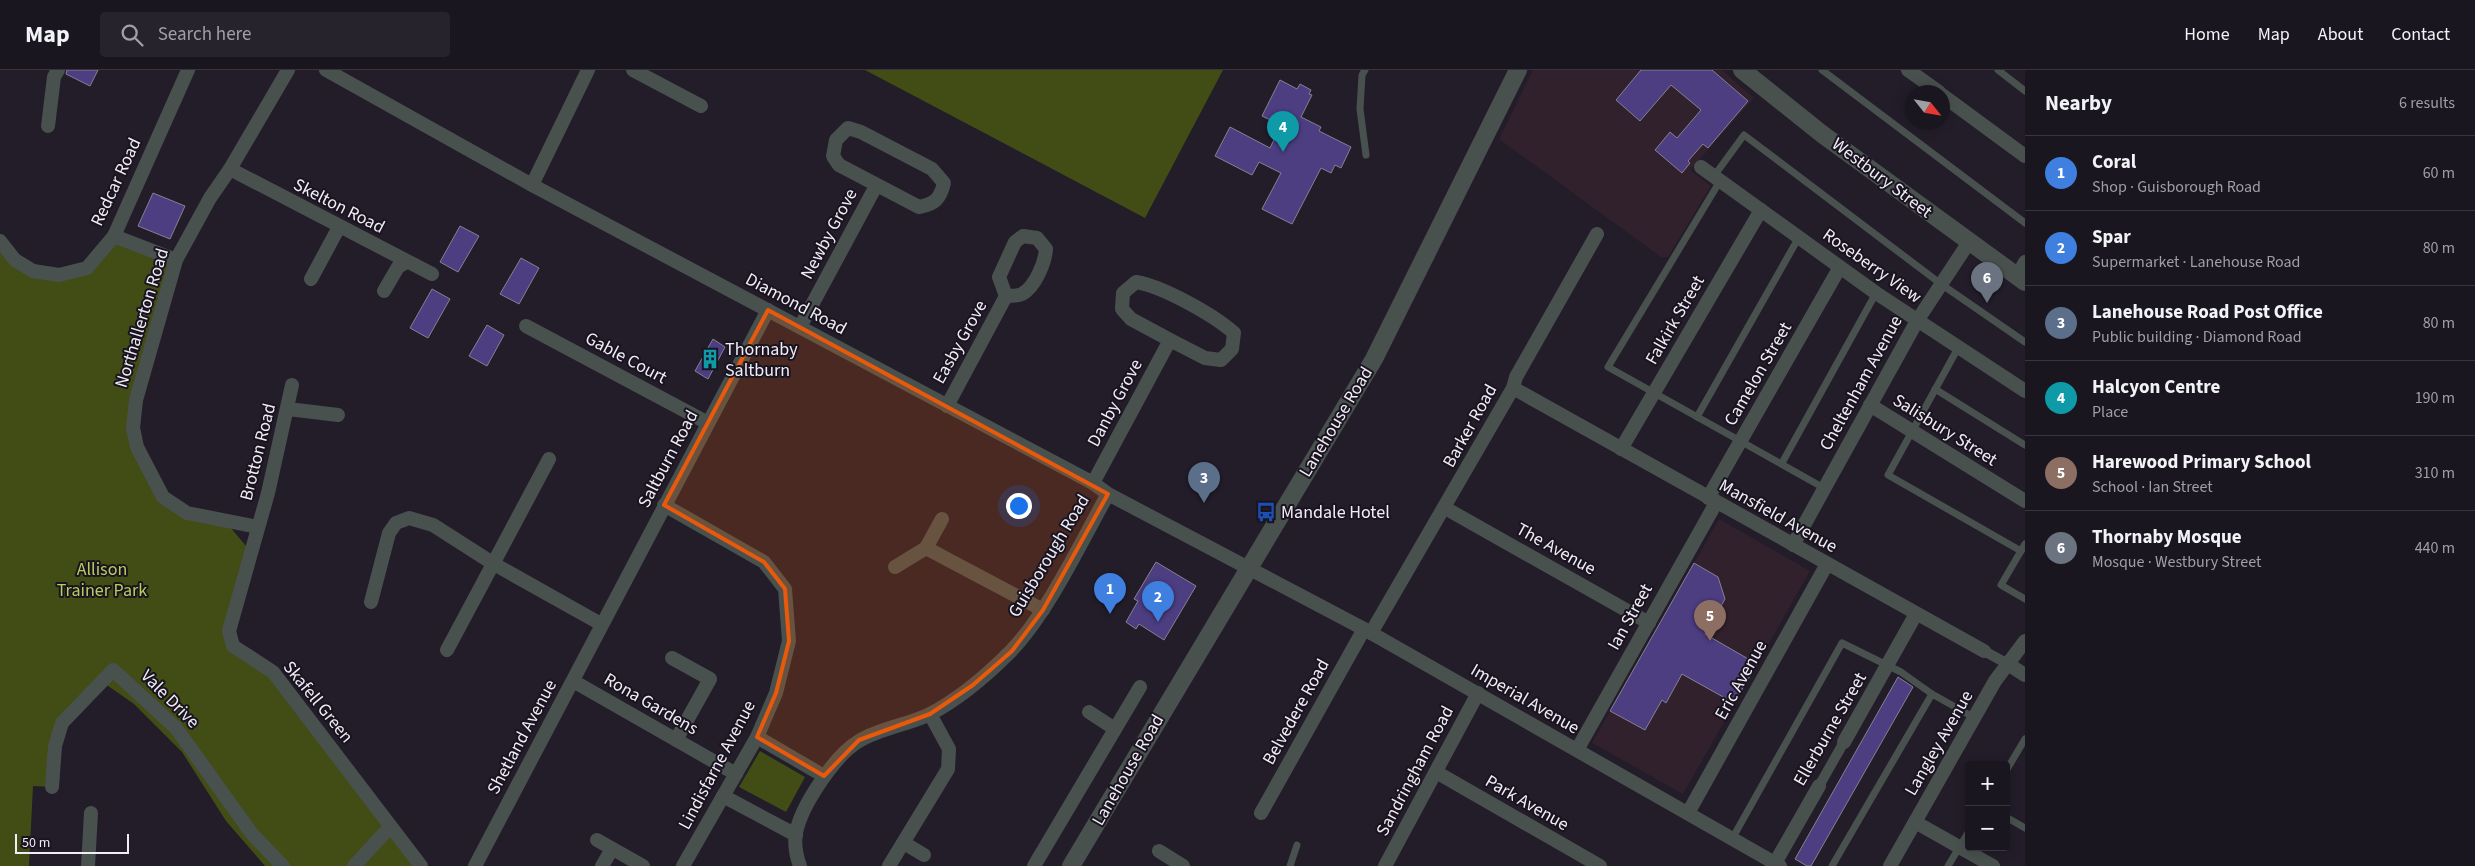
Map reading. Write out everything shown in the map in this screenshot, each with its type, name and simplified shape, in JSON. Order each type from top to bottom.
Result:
[{"type":"street","points":[[48,126],[54,77],[58,70]]},
{"type":"street","name":"Redcar Road","points":[[0,241],[15,260],[33,271],[59,275],[86,268],[114,236],[188,70]]},
{"type":"street","name":"Northallerton Road","points":[[258,527],[187,513],[163,497],[137,447],[133,428],[136,400],[176,260],[210,198],[230,170],[288,70]]},
{"type":"street","name":"Diamond Road","points":[[326,70],[532,185],[1093,483],[1108,494],[1250,568]]},
{"type":"street","points":[[532,185],[588,70]]},
{"type":"street","points":[[633,70],[701,106]]},
{"type":"street","name":"Lanehouse Road","points":[[1071,866],[1374,359],[1518,70]]},
{"type":"street","name":"Westbury Street","points":[[1742,70],[1822,134],[1969,242],[2022,274]]},
{"type":"street","points":[[1908,70],[1929,85]]},
{"type":"street","points":[[1950,101],[2025,156]]},
{"type":"street","name":"Newby Grove","points":[[848,128],[861,132],[932,170],[944,183],[941,197],[931,205],[918,207],[876,186],[839,165],[833,156],[836,140],[848,128]]},
{"type":"street","name":"Roseberry View","points":[[1701,167],[1876,293],[2025,391]]},
{"type":"street","name":"Skelton Road","points":[[230,170],[432,274]]},
{"type":"street","name":"Newby Grove","points":[[800,327],[876,186]]},
{"type":"street","name":"Falkirk Street","points":[[1621,449],[1761,210]]},
{"type":"street","points":[[310,279],[339,227]]},
{"type":"street","name":"Barker Road","points":[[1367,631],[1446,508],[1514,388],[1516,376],[1597,234]]},
{"type":"street","points":[[114,236],[176,260]]},
{"type":"street","name":"Cheltenham Avenue","points":[[1792,545],[1917,321],[1969,242]]},
{"type":"street","points":[[384,291],[398,267],[407,262]]},
{"type":"street","name":"Camelon Street","points":[[1712,501],[1741,441],[1840,267]]},
{"type":"street","points":[[1136,282],[1150,284],[1222,322],[1234,333],[1232,349],[1221,360],[1205,358],[1170,340],[1131,319],[1122,309],[1123,293],[1136,282]]},
{"type":"street","name":"Easby Grove","points":[[946,406],[1006,296]]},
{"type":"street","name":"Saltburn Road","points":[[601,624],[768,310]]},
{"type":"street","name":"Gable Court","points":[[526,326],[708,423]]},
{"type":"street","name":"Danby Grove","points":[[1093,483],[1170,340]]},
{"type":"street","name":"Brotton Road","points":[[258,527],[288,409],[292,386]]},
{"type":"street","name":"Mansfield Avenue","points":[[1514,388],[1712,501],[2025,675]]},
{"type":"street","name":"Salisbury Street","points":[[1870,405],[2025,501]]},
{"type":"street","points":[[288,409],[338,415]]},
{"type":"street","points":[[447,650],[549,459]]},
{"type":"street","name":"Guisborough Road","points":[[796,834],[799,823],[824,776],[859,740],[930,714],[973,686],[1012,651],[1042,610],[1108,494]]},
{"type":"street","name":"Ian Street","points":[[1577,750],[1649,623],[1712,501]]},
{"type":"street","name":"Lindisfarne Avenue","points":[[664,505],[764,562],[785,589],[789,641],[776,693],[757,737],[683,866]]},
{"type":"street","name":"The Avenue","points":[[1446,508],[1649,623]]},
{"type":"street","points":[[371,602],[389,533],[396,523],[409,518],[433,525],[494,564],[601,624]]},
{"type":"street","points":[[895,567],[926,548],[942,519]]},
{"type":"street","name":"Skafell Green","points":[[258,527],[229,631],[233,646],[273,672],[421,866]]},
{"type":"street","points":[[926,548],[1042,610]]},
{"type":"street","name":"Eric Avenue","points":[[1688,813],[1827,564]]},
{"type":"street","name":"Imperial Avenue","points":[[1250,568],[1478,693],[1777,865]]},
{"type":"street","name":"Ellerburne Street","points":[[1777,865],[1819,786],[1916,614]]},
{"type":"street","name":"Shetland Avenue","points":[[474,866],[573,681],[601,624]]},
{"type":"street","name":"Belvedere Road","points":[[1261,813],[1367,631]]},
{"type":"street","name":"Langley Avenue","points":[[1890,866],[1975,718],[2008,664],[2025,642]]},
{"type":"street","points":[[672,658],[710,679],[676,740]]},
{"type":"street","name":"Vale Drive","points":[[52,787],[55,746],[62,723],[113,670],[176,728],[252,834],[283,866]]},
{"type":"street","name":"Rona Gardens","points":[[573,681],[736,774]]},
{"type":"street","points":[[1034,866],[1140,688]]},
{"type":"street","name":"Sandringham Road","points":[[1385,866],[1478,693]]},
{"type":"street","points":[[1089,712],[1115,730]]},
{"type":"street","points":[[889,866],[948,769],[949,749],[930,714]]},
{"type":"street","points":[[757,737],[824,776]]},
{"type":"street","name":"Park Avenue","points":[[1436,772],[1600,866]]},
{"type":"street","points":[[723,796],[796,834],[796,854],[800,866]]},
{"type":"street","points":[[88,866],[91,813]]},
{"type":"street","points":[[1915,822],[1993,866]]},
{"type":"street","points":[[354,866],[390,827]]},
{"type":"street","points":[[597,840],[643,866]]},
{"type":"street","points":[[904,843],[924,855]]},
{"type":"street","points":[[602,866],[612,849]]},
{"type":"street","points":[[1159,851],[1183,866]]},
{"type":"lane","points":[[1365,70],[1362,75],[1360,110],[1366,155]]},
{"type":"lane","points":[[1822,70],[2025,223]]},
{"type":"lane","points":[[1998,70],[2025,91]]},
{"type":"lane","points":[[1824,488],[1608,367],[1744,135],[1941,284],[2025,342]]},
{"type":"lane","points":[[1697,417],[1798,237]]},
{"type":"lane","points":[[1782,463],[1876,293]]},
{"type":"lane","points":[[1958,348],[1888,475],[2023,547],[2001,585],[2025,599]]},
{"type":"lane","points":[[1935,390],[2025,445]]},
{"type":"lane","points":[[1732,839],[1842,643],[1888,665],[1932,694],[1975,718]]},
{"type":"lane","points":[[1832,866],[1932,694]]},
{"type":"lane","points":[[2010,764],[2025,739]]},
{"type":"lane","points":[[2010,819],[2025,828]]},
{"type":"lane","points":[[1948,866],[1965,837]]},
{"type":"lane","points":[[1290,866],[1297,845]]},
{"type":"highlighted area","points":[[768,310],[1108,494],[1043,610],[1012,651],[973,685],[930,714],[859,740],[824,776],[757,737],[776,693],[789,641],[785,589],[764,562],[664,505]]},
{"type":"shaded area","points":[[1533,70],[1722,70],[1754,98],[1690,170],[1711,186],[1668,257],[1661,257],[1499,139]]},
{"type":"shaded area","points":[[1719,519],[1810,571],[1683,794],[1592,743]]},
{"type":"green space","points":[[865,70],[1223,70],[1145,218]]},
{"type":"green space","name":"Allison Trainer Park","points":[[114,236],[176,260],[133,428],[163,497],[224,520],[252,553],[233,646],[270,670],[423,866],[265,866],[226,821],[182,752],[134,704],[101,681],[62,723],[52,787],[33,786],[29,866],[0,866],[0,244],[33,271],[87,268]]},
{"type":"green space","points":[[760,751],[805,777],[786,812],[739,787]]},
{"type":"building","points":[[67,70],[98,70],[90,86],[66,74]]},
{"type":"building","points":[[1641,70],[1712,70],[1748,101],[1708,148],[1703,144],[1688,161],[1690,163],[1682,173],[1655,150],[1670,132],[1677,138],[1701,110],[1671,85],[1640,121],[1616,100]]},
{"type":"building","points":[[1280,80],[1297,89],[1300,84],[1311,90],[1309,94],[1312,95],[1301,117],[1321,127],[1319,131],[1351,147],[1341,168],[1335,165],[1331,173],[1321,168],[1292,224],[1262,209],[1281,173],[1259,162],[1252,175],[1215,156],[1230,127],[1270,148],[1281,125],[1262,116]]},
{"type":"building","points":[[153,193],[185,206],[170,239],[138,226]]},
{"type":"building","points":[[460,226],[479,236],[458,272],[440,262]]},
{"type":"building","points":[[521,258],[539,268],[519,304],[500,294]]},
{"type":"building","points":[[432,289],[450,299],[428,338],[410,328]]},
{"type":"building","points":[[487,325],[504,335],[487,366],[469,356]]},
{"type":"building","name":"Thornaby Saltburn","points":[[713,339],[725,347],[708,379],[695,371]]},
{"type":"building","points":[[1156,562],[1196,586],[1164,640],[1139,624],[1136,629],[1126,622],[1138,601],[1134,599]]},
{"type":"building","points":[[1694,563],[1718,577],[1725,599],[1705,634],[1757,664],[1734,703],[1682,674],[1666,703],[1662,700],[1645,730],[1610,711]]},
{"type":"building","points":[[1898,677],[1913,687],[1811,866],[1807,866],[1795,859]]},
{"type":"place","name":"Halcyon Centre","points":[[1283,152]]},
{"type":"place","name":"Thornaby Mosque","points":[[1987,303]]},
{"type":"place","name":"Thornaby Saltburn","points":[[710,359]]},
{"type":"place","name":"Lanehouse Road Post Office","points":[[1204,503]]},
{"type":"place","name":"Mandale Hotel","points":[[1266,512]]},
{"type":"place","name":"Coral","points":[[1110,614]]},
{"type":"place","name":"Spar","points":[[1158,622]]},
{"type":"place","name":"Harewood Primary School","points":[[1710,641]]}]
